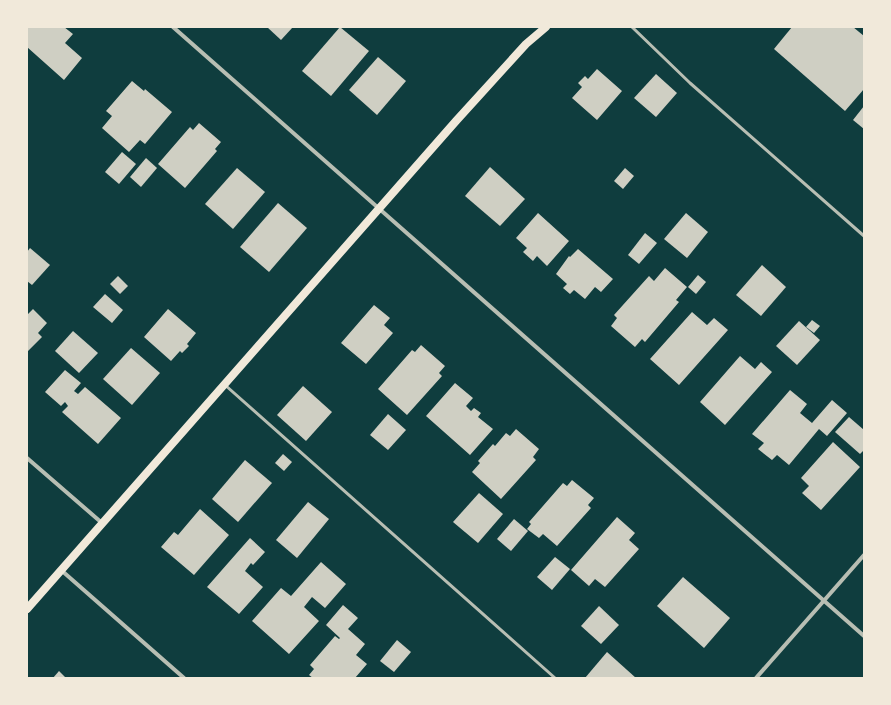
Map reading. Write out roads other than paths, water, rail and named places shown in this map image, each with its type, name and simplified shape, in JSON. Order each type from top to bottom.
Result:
[{"type":"main road","points":[[526,44],[537,27]]},
{"type":"main road","points":[[27,608],[456,121],[526,44],[546,27]]},
{"type":"street","points":[[173,27],[864,636]]},
{"type":"street","points":[[27,458],[102,523]]},
{"type":"street","points":[[756,678],[864,555]]},
{"type":"street","points":[[61,570],[184,678]]},
{"type":"lane","points":[[632,27],[690,83],[864,236]]},
{"type":"lane","points":[[225,384],[556,678]]}]
